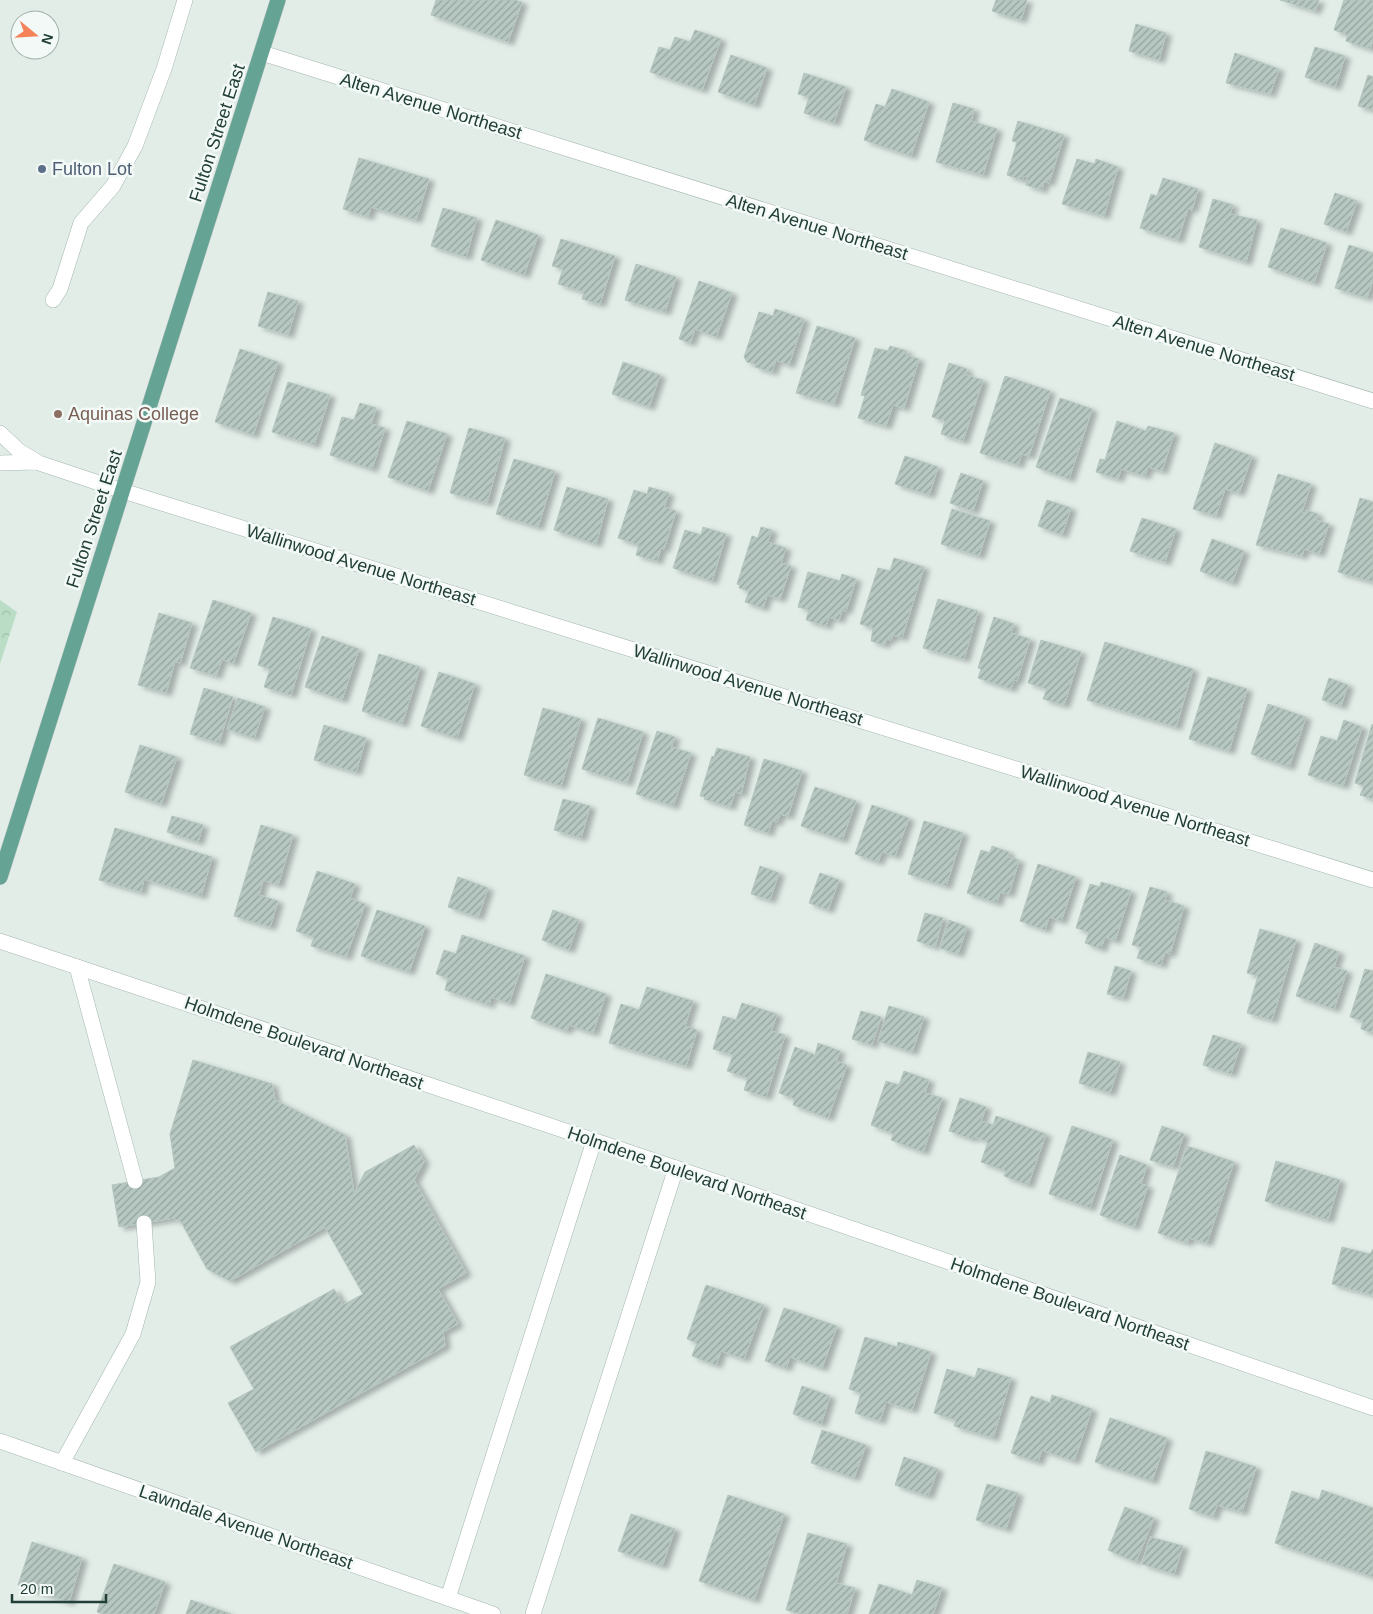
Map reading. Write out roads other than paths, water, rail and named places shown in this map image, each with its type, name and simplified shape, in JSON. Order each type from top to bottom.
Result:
[{"type":"main road","name":"Fulton Street East","points":[[0,877],[278,0]]},
{"type":"street","points":[[53,300],[60,289],[81,224],[113,186],[132,150],[164,69],[185,0]]},
{"type":"street","name":"Alten Avenue Northeast","points":[[262,53],[1373,401]]},
{"type":"street","points":[[0,433],[19,451],[39,463]]},
{"type":"street","points":[[0,463],[39,463]]},
{"type":"street","name":"Wallinwood Avenue Northeast","points":[[39,463],[123,491],[1373,880]]},
{"type":"street","name":"Holmdene Boulevard Northeast","points":[[0,941],[676,1168],[1373,1408]]},
{"type":"street","points":[[77,967],[135,1181]]},
{"type":"street","points":[[448,1598],[594,1141]]},
{"type":"street","points":[[533,1614],[676,1168]]},
{"type":"street","points":[[62,1463],[133,1334],[148,1282],[144,1223]]},
{"type":"street","name":"Lawndale Avenue Northeast","points":[[0,1441],[493,1614]]},
{"type":"place","name":"Fulton Lot","points":[[42,169]]},
{"type":"place","name":"Aquinas College","points":[[58,414]]}]
